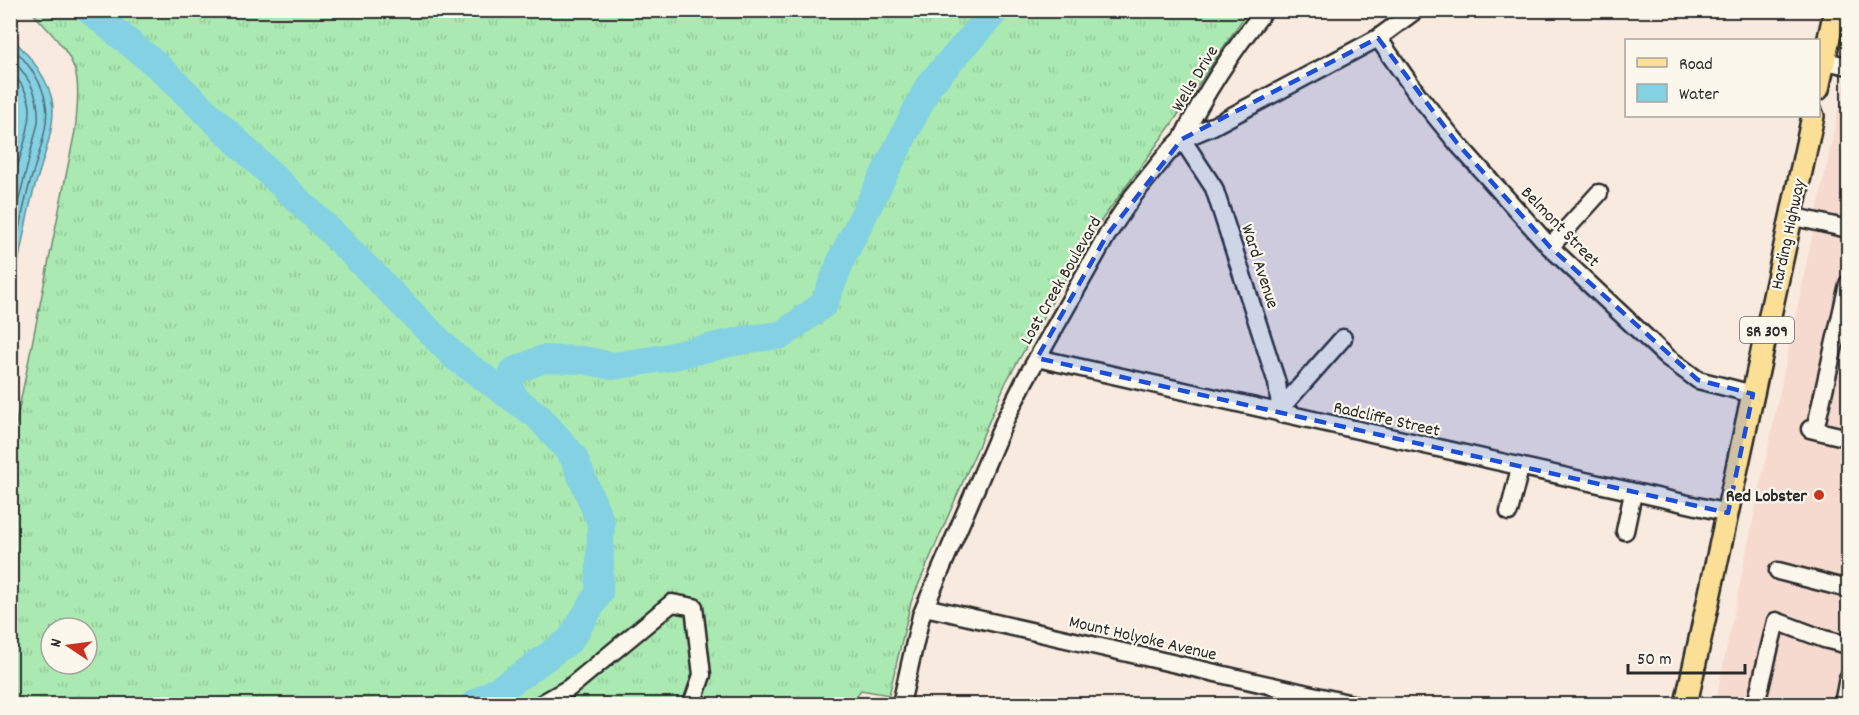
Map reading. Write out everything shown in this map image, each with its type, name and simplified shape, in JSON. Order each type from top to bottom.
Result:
[{"type":"main road","points":[[1820,81],[1835,10]]},
{"type":"main road","name":"Harding Highway","points":[[1686,705],[1813,117]]},
{"type":"street","name":"Wells Drive","points":[[1182,139],[1230,54],[1265,10]]},
{"type":"street","name":"Lost Creek Boulevard","points":[[901,705],[925,607],[996,439],[1037,358],[1126,206],[1160,162],[1182,139],[1222,121],[1377,38],[1416,10]]},
{"type":"street","name":"Belmont Street","points":[[1377,38],[1418,95],[1457,143],[1551,247],[1667,357],[1698,380],[1753,394]]},
{"type":"street","points":[[1825,61],[1848,66]]},
{"type":"street","name":"Ward Avenue","points":[[1182,139],[1214,188],[1277,383],[1281,411]]},
{"type":"street","points":[[1551,247],[1599,193]]},
{"type":"street","points":[[1791,216],[1848,229]]},
{"type":"street","points":[[1848,284],[1813,430],[1848,438]]},
{"type":"street","points":[[1281,411],[1343,338]]},
{"type":"street","name":"Radcliffe Street","points":[[1037,358],[1728,513]]},
{"type":"street","points":[[1509,512],[1520,468]]},
{"type":"street","points":[[1625,531],[1633,493]]},
{"type":"street","points":[[1778,572],[1848,589]]},
{"type":"street","points":[[542,705],[569,688],[672,603],[694,607],[702,675],[692,705]]},
{"type":"street","name":"Mount Holyoke Avenue","points":[[925,607],[1352,705]]},
{"type":"street","points":[[1756,705],[1776,621],[1824,639],[1848,645]]},
{"type":"street","points":[[1843,705],[1848,678]]},
{"type":"highlighted area","points":[[1378,38],[1457,143],[1550,247],[1698,380],[1753,394],[1728,513],[1037,358],[1107,235],[1182,139]]},
{"type":"shaded area","points":[[1848,62],[1848,704],[1715,704]]},
{"type":"green space","points":[[31,11],[1248,11],[1171,125],[1090,236],[1006,382],[911,602],[889,695],[861,690],[855,704],[11,704],[11,448],[75,131],[78,99],[75,70],[59,42]]},
{"type":"water","points":[[11,37],[32,60],[44,78],[51,97],[53,117],[30,206],[11,301]]},
{"type":"waterway","points":[[89,10],[159,67],[330,231],[455,357],[538,416],[573,456],[601,523],[599,593],[570,640],[516,679],[474,704]]},
{"type":"waterway","points":[[515,398],[508,385],[514,371],[543,359],[583,360],[613,366],[664,358],[748,339],[782,335],[824,304],[842,258],[929,85],[996,10]]},
{"type":"place","name":"Red Lobster","points":[[1819,495]]}]
